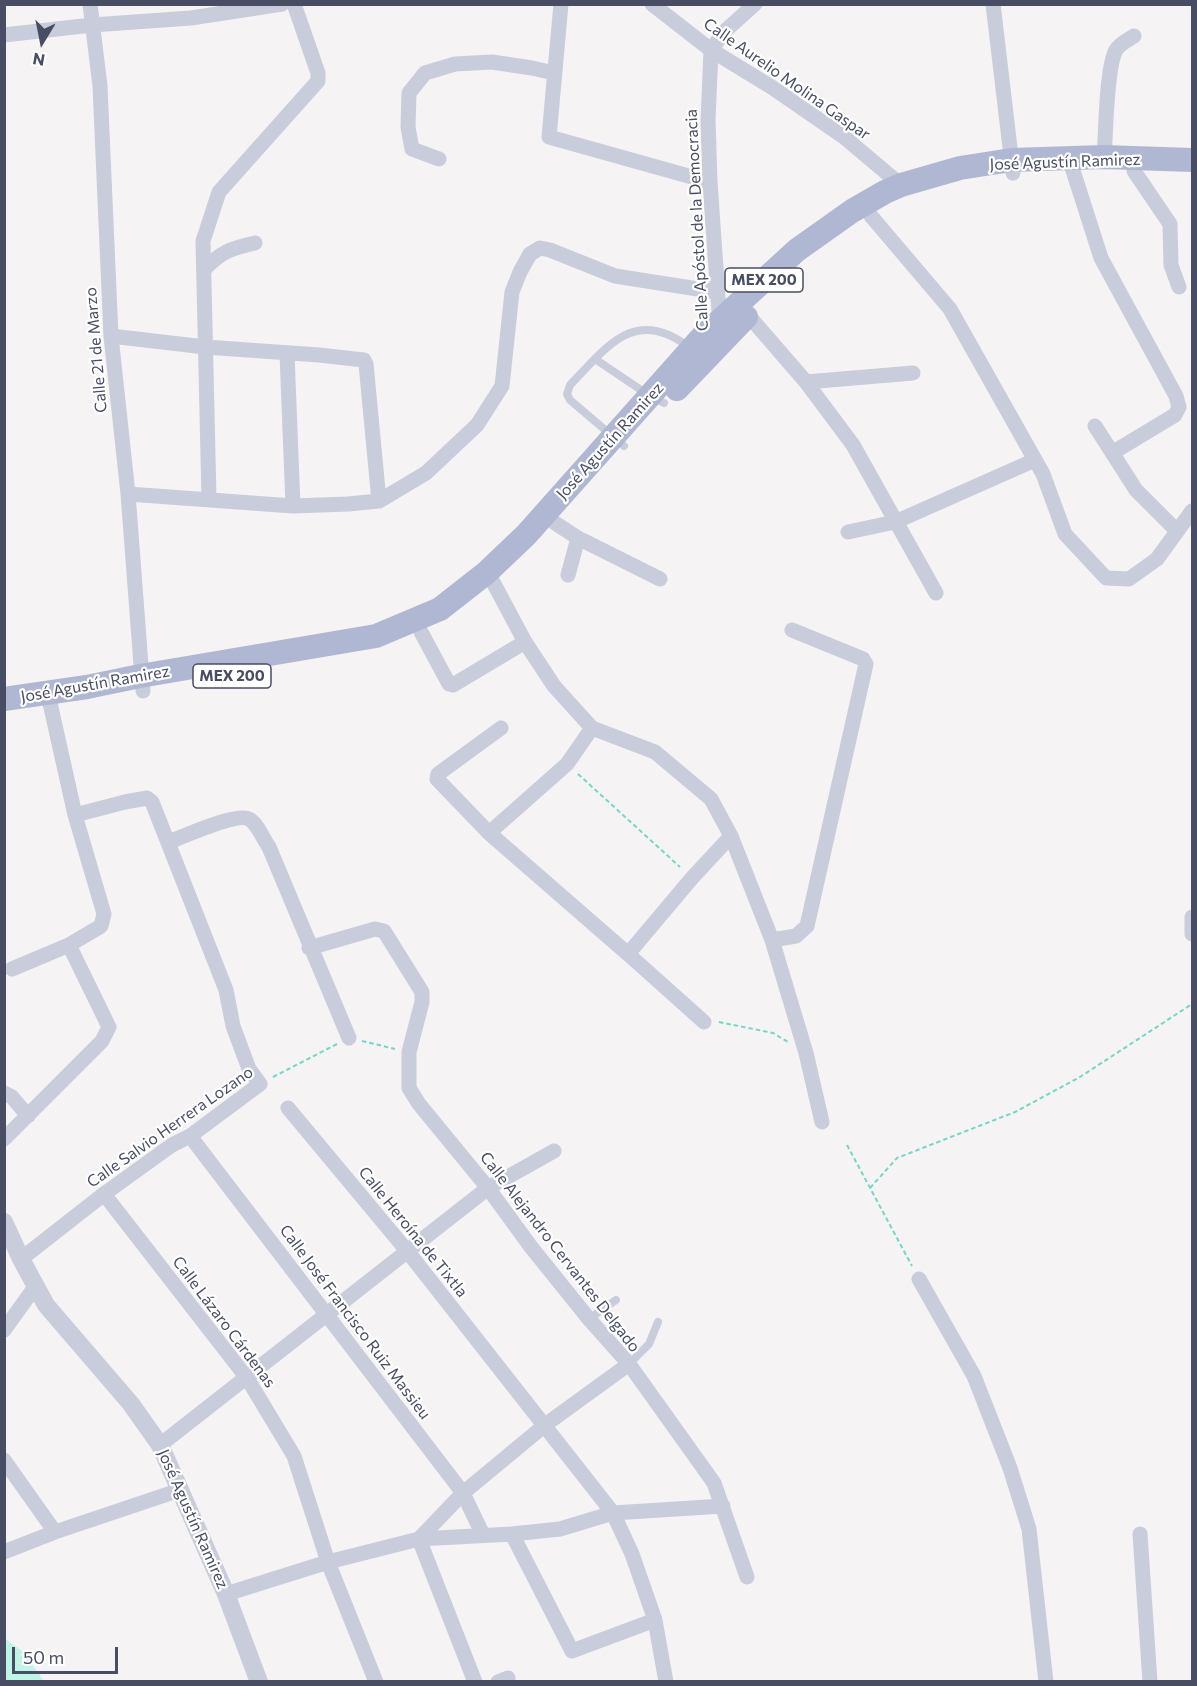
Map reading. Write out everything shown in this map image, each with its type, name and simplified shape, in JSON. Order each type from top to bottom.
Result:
[{"type":"main road","name":"José Agustín Ramirez","points":[[1071,165],[1104,157],[1192,160]]},
{"type":"main road","name":"José Agustín Ramirez","points":[[4,699],[87,687],[142,683],[379,649],[421,632],[452,614],[489,578],[555,523],[619,442],[657,399],[797,250],[852,210],[901,185],[960,168],[1071,165],[1134,171],[1192,173]]},
{"type":"main road","name":"José Agustín Ramirez","points":[[710,344],[748,315],[801,265],[842,233],[871,216],[892,204],[950,184],[1012,167]]},
{"type":"main road","name":"José Agustín Ramirez","points":[[4,710],[50,703],[376,636],[440,609],[489,578],[526,535],[619,442]]},
{"type":"street","name":"Calle 21 de Marzo","points":[[90,4],[100,86],[111,336],[128,494],[142,683]]},
{"type":"street","points":[[4,36],[92,25],[190,18],[282,4]]},
{"type":"street","points":[[209,498],[203,241],[219,192],[318,81],[318,73],[294,4]]},
{"type":"street","points":[[561,4],[549,137],[710,182]]},
{"type":"street","name":"Calle Aurelio Molina Gaspar","points":[[652,4],[711,50],[773,88],[844,137],[901,185]]},
{"type":"street","points":[[711,50],[725,31],[755,4]]},
{"type":"street","points":[[993,4],[1012,167]]},
{"type":"street","points":[[1104,157],[1114,57],[1116,49],[1134,36]]},
{"type":"street","name":"Calle Apóstol de la Democracia","points":[[710,344],[717,292],[708,120],[711,50]]},
{"type":"street","points":[[440,159],[411,149],[408,127],[410,93],[425,73],[455,64],[492,62],[554,73]]},
{"type":"street","points":[[1071,165],[1101,258],[1176,396],[1179,407],[1175,415],[1112,453]]},
{"type":"street","points":[[1134,171],[1170,224],[1171,265],[1179,287]]},
{"type":"street","points":[[871,216],[950,309],[1043,474],[1065,534],[1106,578],[1129,579],[1157,559],[1192,511]]},
{"type":"street","points":[[204,270],[217,256],[228,250],[255,243]]},
{"type":"street","points":[[128,494],[209,498],[293,506],[379,501],[426,473],[477,426],[502,386],[512,292],[530,254],[540,248],[615,276],[717,292]]},
{"type":"street","points":[[748,315],[806,382],[853,445],[936,593]]},
{"type":"street","points":[[111,336],[205,347],[364,360],[379,501]]},
{"type":"street","points":[[287,354],[293,506]]},
{"type":"street","points":[[806,382],[912,373]]},
{"type":"street","points":[[1095,426],[1136,490],[1177,531]]},
{"type":"street","points":[[848,532],[895,522],[1035,460]]},
{"type":"street","points":[[555,523],[578,538],[660,579]]},
{"type":"street","points":[[568,575],[578,538]]},
{"type":"street","points":[[489,578],[525,642],[554,686],[592,728],[655,752],[711,799],[731,836],[772,940],[806,1053],[822,1122]]},
{"type":"street","points":[[772,940],[796,936],[807,926],[866,664],[863,659],[792,630]]},
{"type":"street","points":[[421,632],[449,684],[453,685],[525,642]]},
{"type":"street","points":[[12,969],[69,945],[101,926],[104,914],[75,815],[50,703]]},
{"type":"street","points":[[501,728],[438,774],[437,779],[489,833],[704,1022]]},
{"type":"street","points":[[489,833],[567,764],[592,728]]},
{"type":"street","points":[[75,815],[147,798],[152,802],[226,990],[233,1026],[249,1069],[260,1084]]},
{"type":"street","points":[[168,842],[234,818],[247,818],[252,821],[269,847],[309,948],[349,1038]]},
{"type":"street","points":[[628,954],[731,836]]},
{"type":"street","points":[[1192,917],[1192,934]]},
{"type":"street","name":"Calle Alejandro Cervantes Delgado","points":[[309,948],[375,929],[384,931],[422,992],[422,1002],[409,1052],[409,1088],[419,1104],[488,1188],[531,1247],[629,1364],[545,1425],[463,1493],[419,1539]]},
{"type":"street","points":[[4,1139],[102,1041],[109,1027],[69,945]]},
{"type":"street","name":"Calle Salvio Herrera Lozano","points":[[21,1259],[104,1194],[172,1145],[190,1136],[260,1084]]},
{"type":"street","points":[[4,1093],[12,1097],[28,1116]]},
{"type":"street","name":"Calle Heroína de Tixtla","points":[[288,1108],[408,1252],[613,1513],[632,1554],[655,1620],[666,1682]]},
{"type":"street","name":"Calle José Francisco Ruiz Massieu","points":[[190,1136],[463,1493],[483,1535]]},
{"type":"street","points":[[160,1445],[488,1188],[554,1151]]},
{"type":"street","name":"Calle Lázaro Cárdenas","points":[[104,1194],[247,1378],[294,1456],[328,1562],[376,1682]]},
{"type":"street","name":"José Agustín Ramirez","points":[[4,1222],[46,1305],[131,1404],[160,1445],[226,1594],[259,1682]]},
{"type":"street","points":[[919,1279],[974,1376],[1010,1468],[1029,1528],[1046,1682]]},
{"type":"street","points":[[4,1330],[35,1287]]},
{"type":"street","points":[[629,1364],[714,1483],[747,1577]]},
{"type":"street","points":[[4,1460],[55,1532]]},
{"type":"street","points":[[4,1552],[55,1532],[180,1490]]},
{"type":"street","points":[[226,1594],[328,1562],[419,1539],[560,1529],[613,1513],[723,1506]]},
{"type":"street","points":[[512,1534],[572,1651],[655,1620]]},
{"type":"street","points":[[1140,1534],[1150,1682]]},
{"type":"street","points":[[419,1539],[475,1682]]},
{"type":"lane","points":[[619,442],[570,400],[567,394],[570,385],[613,342],[630,332],[647,331],[710,344]]},
{"type":"lane","points":[[595,359],[657,399]]},
{"type":"lane","points":[[589,1319],[616,1300]]},
{"type":"lane","points":[[629,1364],[649,1344],[658,1322]]},
{"type":"path","points":[[567,764],[692,878]]},
{"type":"path","points":[[870,1188],[897,1158],[1015,1112],[1080,1077],[1192,1004]]},
{"type":"path","points":[[704,1022],[722,1023],[773,1034],[806,1053]]},
{"type":"path","points":[[349,1038],[409,1052]]},
{"type":"path","name":"Calle Salvio Herrera Lozano","points":[[260,1084],[349,1038]]},
{"type":"path","points":[[847,1145],[919,1279]]},
{"type":"green space","points":[[4,1638],[22,1651],[44,1681],[5,1681]]}]
